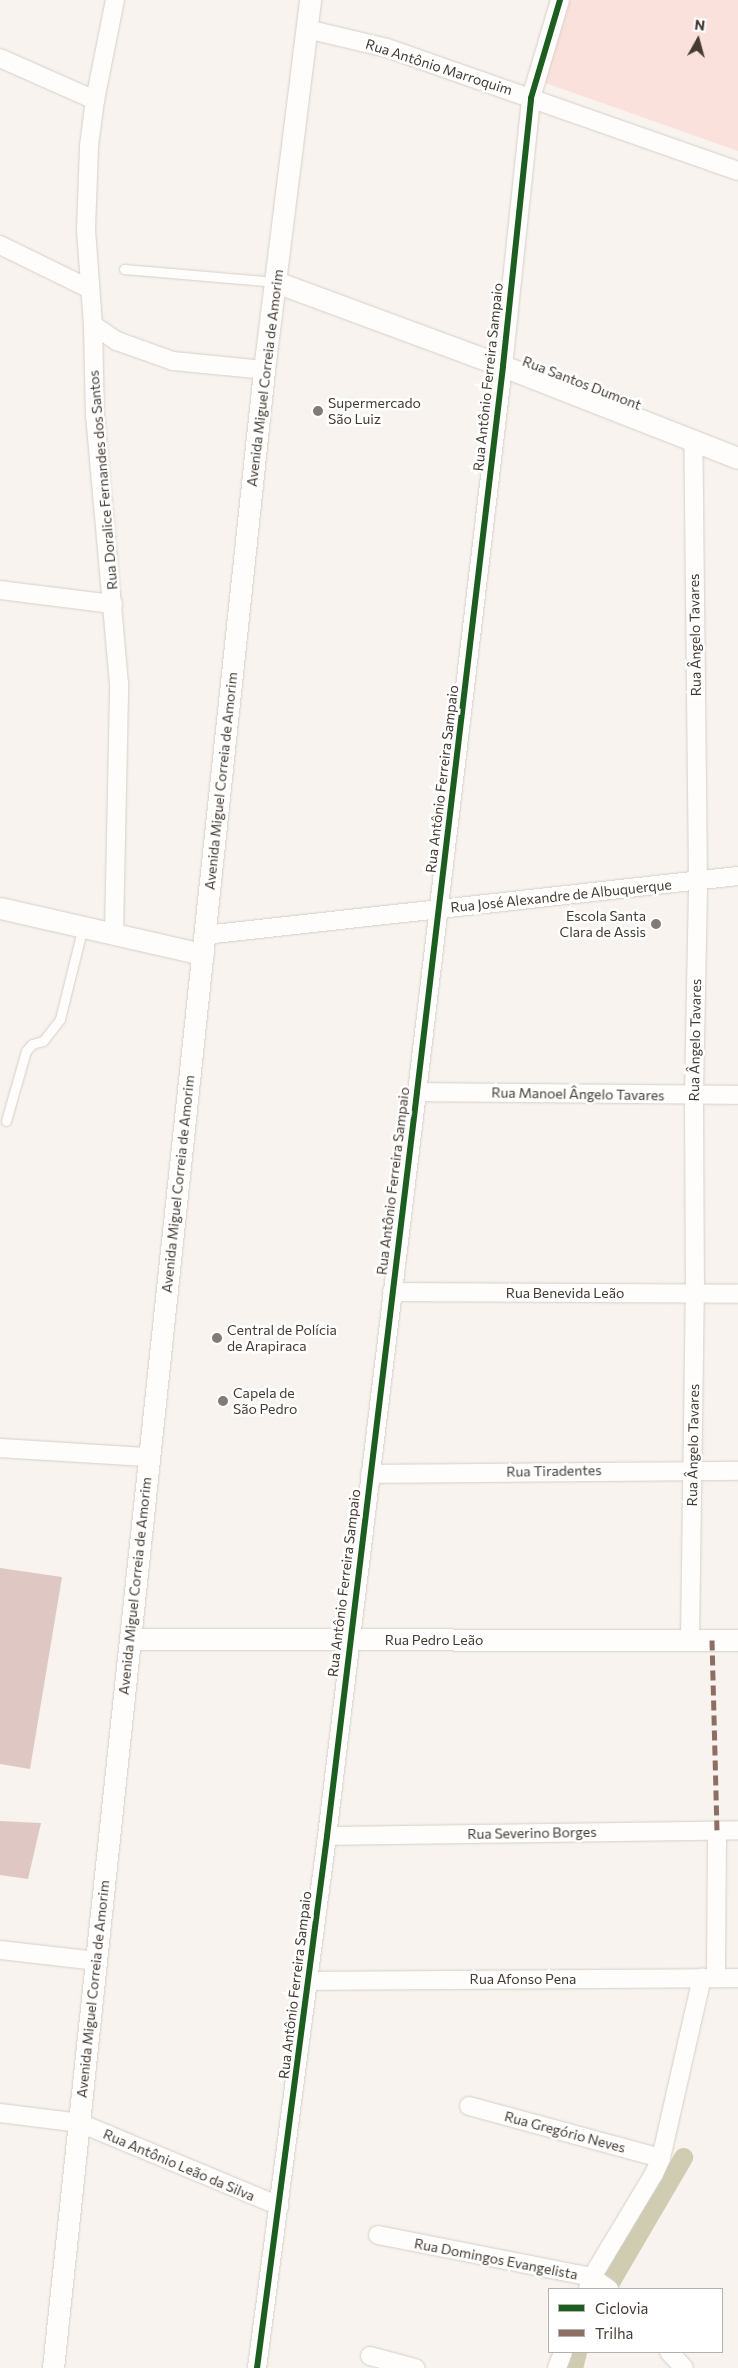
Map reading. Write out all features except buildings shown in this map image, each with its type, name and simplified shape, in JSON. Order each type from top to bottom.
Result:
[{"type":"street","name":"Rua Doralice Fernandes dos Santos","points":[[114,933],[119,684],[95,416],[87,201],[88,146],[115,0]]},
{"type":"street","name":"Avenida Miguel Correia de Amorim","points":[[53,2368],[264,370],[310,0]]},
{"type":"street","name":"Rua Antônio Ferreira Sampaio","points":[[257,2368],[308,1981],[439,910],[503,366],[531,98],[560,0]]},
{"type":"street","name":"Rua Antônio Marroquim","points":[[307,29],[387,48],[738,171]]},
{"type":"street","points":[[0,58],[95,100]]},
{"type":"street","points":[[0,245],[90,289]]},
{"type":"street","name":"Rua Santos Dumont","points":[[276,282],[503,366],[738,458]]},
{"type":"street","points":[[93,325],[117,341],[174,361],[264,370]]},
{"type":"street","name":"Rua Ângelo Tavares","points":[[690,1640],[695,1294],[694,1095],[698,881],[693,440]]},
{"type":"street","points":[[0,590],[113,604]]},
{"type":"street","name":"Rua José Alexandre de Albuquerque","points":[[204,944],[439,910],[738,876]]},
{"type":"street","points":[[0,908],[114,933],[204,944]]},
{"type":"street","name":"Rua Manoel Ângelo Tavares","points":[[417,1092],[738,1095]]},
{"type":"street","name":"Rua Benevida Leão","points":[[392,1292],[738,1294]]},
{"type":"street","points":[[0,1448],[149,1457]]},
{"type":"street","name":"Rua Tiradentes","points":[[370,1474],[738,1470]]},
{"type":"street","name":"Rua Pedro Leão","points":[[130,1639],[738,1640]]},
{"type":"street","points":[[598,2285],[661,2158],[709,1978],[717,1830]]},
{"type":"street","name":"Rua Severino Borges","points":[[326,1836],[738,1830]]},
{"type":"street","points":[[0,1950],[96,1961]]},
{"type":"street","name":"Rua Afonso Pena","points":[[308,1981],[738,1978]]},
{"type":"street","name":"Rua Gregório Neves","points":[[469,2106],[661,2158]]},
{"type":"street","name":"Rua Antônio Leão da Silva","points":[[0,2113],[80,2124],[279,2206]]},
{"type":"street","name":"Rua Domingos Evangelista","points":[[378,2235],[598,2285]]},
{"type":"street","points":[[557,2368],[563,2353]]},
{"type":"street","points":[[670,2353],[684,2368]]},
{"type":"street","points":[[370,2356],[415,2368]]},
{"type":"lane","points":[[124,270],[276,282]]},
{"type":"lane","points":[[6,1121],[26,1050],[32,1044],[43,1040],[60,1019],[83,926]]},
{"type":"shaded area","points":[[568,0],[738,0],[738,151],[540,81]]},
{"type":"shaded area","points":[[0,1568],[62,1577],[30,1769],[0,1764]]},
{"type":"shaded area","points":[[0,1821],[41,1823],[28,1879],[0,1875]]},
{"type":"waterway","points":[[607,2288],[683,2157]]},
{"type":"waterway","points":[[573,2368],[577,2353]]},
{"type":"marked path","points":[[712,1640],[717,1830]]},
{"type":"cycle path","points":[[257,2368],[327,1836],[417,1092],[503,366],[531,98],[560,0]]},
{"type":"place","name":"Supermercado São Luiz","points":[[318,411]]},
{"type":"place","name":"Escola Santa Clara de Assis","points":[[656,924]]},
{"type":"place","name":"Central de Polícia de Arapiraca","points":[[217,1338]]},
{"type":"place","name":"Capela de São Pedro","points":[[223,1401]]}]
